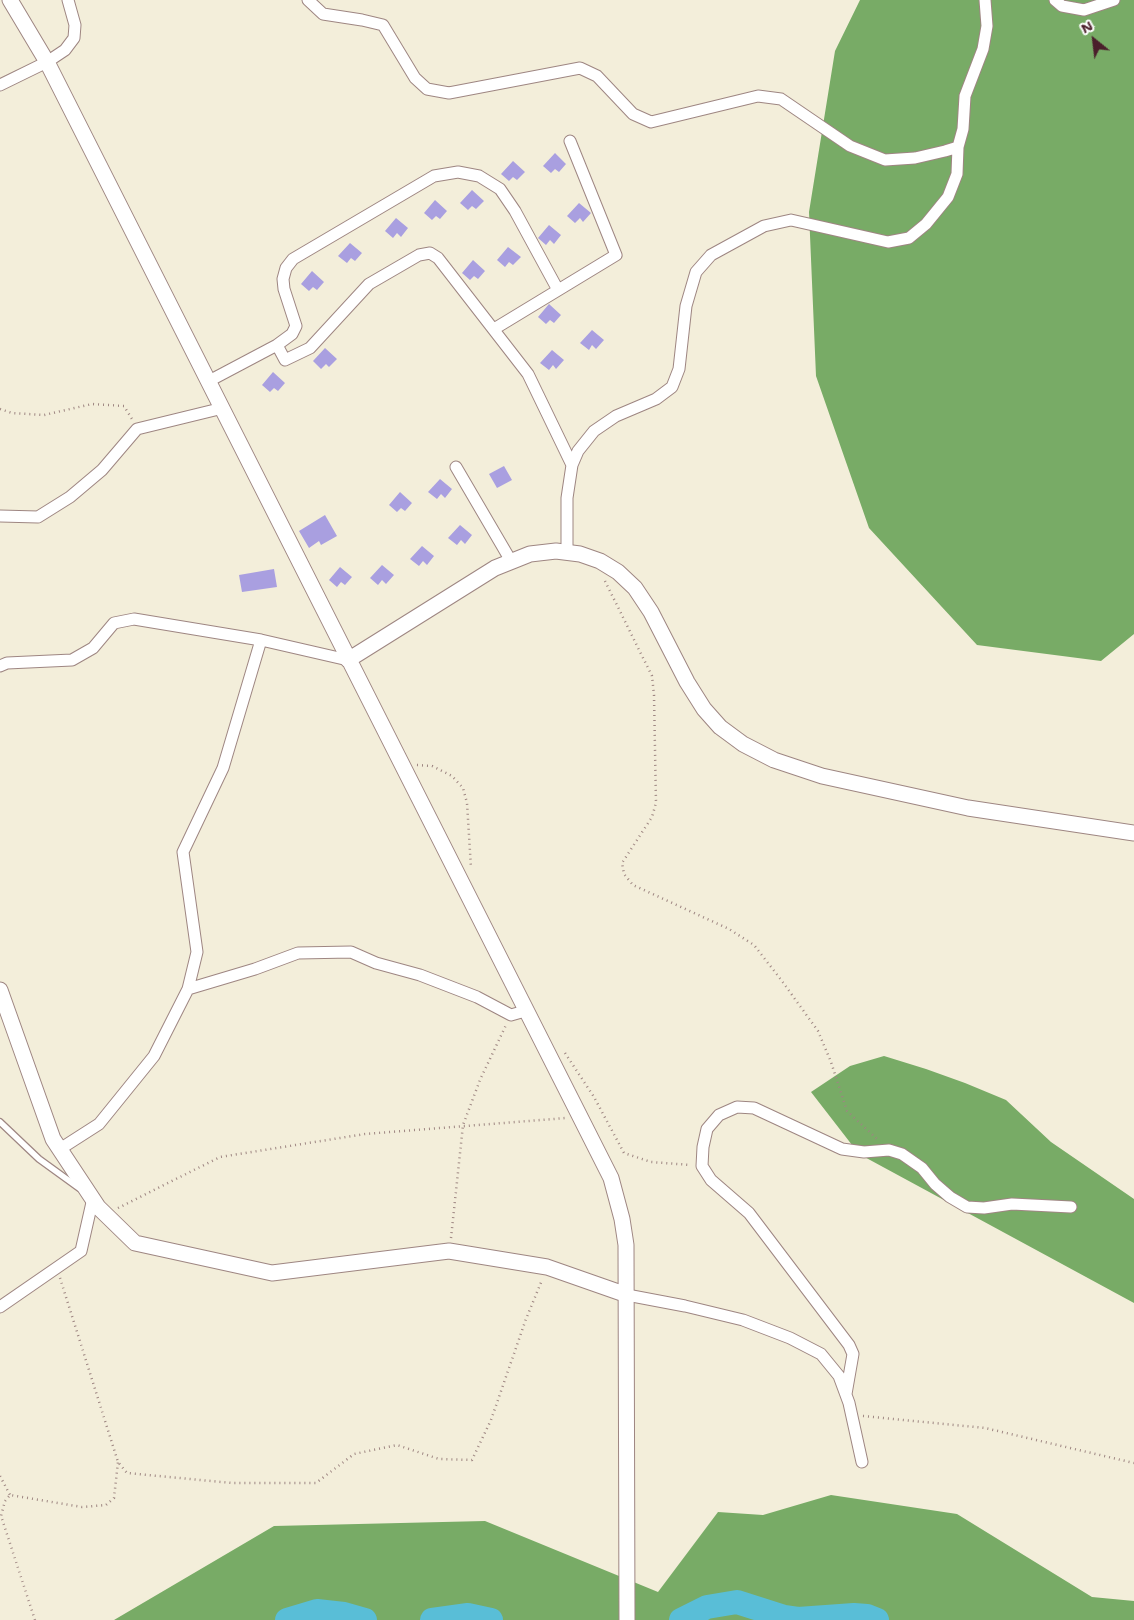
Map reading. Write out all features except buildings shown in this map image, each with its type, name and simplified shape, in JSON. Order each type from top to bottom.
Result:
[{"type":"street","points":[[10,0],[47,62],[611,1178],[626,1245],[627,1620]]},
{"type":"street","points":[[0,85],[47,62],[65,50],[74,38],[75,24],[68,0]]},
{"type":"street","points":[[308,0],[323,14],[383,25],[415,78],[428,89],[449,93],[580,68],[598,76],[633,114],[651,122],[758,96],[781,99],[850,146],[885,160],[915,158],[945,152],[958,147]]},
{"type":"street","points":[[567,552],[567,498],[572,465],[578,451],[594,431],[616,416],[656,399],[672,387],[679,369],[686,306],[696,272],[711,256],[764,226],[791,220],[888,242],[909,238],[926,224],[948,197],[957,174],[958,147],[963,129],[965,96],[983,50],[987,26],[985,0]]},
{"type":"street","points":[[1055,0],[1062,6],[1084,10],[1114,0]]},
{"type":"street","points":[[494,329],[616,255],[570,140]]},
{"type":"street","points":[[209,381],[292,334],[296,326],[284,289],[283,279],[286,268],[293,259],[434,176],[458,172],[478,176],[500,189],[558,290]]},
{"type":"street","points":[[277,344],[285,360],[310,348],[369,284],[419,255],[430,253],[438,258],[528,374],[572,465]]},
{"type":"street","points":[[0,516],[38,516],[70,497],[102,470],[137,429],[223,408]]},
{"type":"street","points":[[456,467],[511,561]]},
{"type":"street","points":[[0,666],[7,663],[72,660],[93,648],[114,623],[134,619],[261,640],[348,660],[495,568],[530,554],[556,551],[567,552],[600,560],[618,572],[635,588],[651,612],[687,682],[704,708],[720,727],[743,744],[774,760],[822,776],[968,808],[1134,833]]},
{"type":"street","points":[[60,1149],[99,1124],[154,1056],[188,990],[197,952],[183,852],[223,768],[261,640]]},
{"type":"street","points":[[188,990],[255,969],[298,952],[351,952],[376,963],[420,975],[477,997],[511,1015],[526,1010]]},
{"type":"street","points":[[0,990],[54,1138],[104,1214],[135,1243],[272,1273],[449,1251],[547,1267],[627,1295],[743,1320],[790,1338],[821,1354],[839,1376],[846,1394],[862,1462]]},
{"type":"street","points":[[846,1394],[853,1354],[849,1345],[749,1213],[711,1180],[702,1166],[702,1147],[707,1128],[719,1115],[736,1107],[754,1108],[842,1150],[864,1152],[889,1150],[902,1154],[922,1168],[935,1184],[950,1197],[967,1207],[984,1208],[1012,1204],[1071,1207]]},
{"type":"street","points":[[0,1307],[81,1251],[93,1198]]},
{"type":"lane","points":[[0,1122],[40,1158],[93,1198]]},
{"type":"path","points":[[0,409],[12,413],[44,414],[92,404],[124,406],[137,429]]},
{"type":"path","points":[[600,560],[602,576],[652,676],[654,696],[656,803],[652,817],[622,863],[624,874],[633,885],[730,929],[754,945],[818,1031],[846,1111],[889,1150]]},
{"type":"path","points":[[400,763],[432,766],[452,776],[463,788],[467,803],[472,876]]},
{"type":"path","points":[[449,1251],[463,1125],[480,1080],[511,1015]]},
{"type":"path","points":[[564,1052],[594,1097],[624,1153],[651,1162],[702,1166]]},
{"type":"path","points":[[104,1214],[220,1157],[365,1134],[580,1117]]},
{"type":"path","points":[[57,1268],[118,1462],[127,1473],[232,1484],[316,1484],[354,1454],[397,1445],[439,1459],[472,1460],[491,1420],[526,1319],[547,1267]]},
{"type":"path","points":[[851,1414],[985,1428],[1134,1463]]},
{"type":"path","points":[[10,1495],[82,1508],[106,1505],[114,1498],[118,1462]]},
{"type":"path","points":[[0,1476],[10,1495]]},
{"type":"path","points":[[10,1495],[5,1502],[1,1516],[36,1620]]},
{"type":"green space","points":[[860,0],[1134,0],[1134,634],[1101,661],[977,645],[869,528],[816,376],[809,212],[835,51]]},
{"type":"green space","points":[[884,1056],[965,1083],[1006,1100],[1051,1142],[1134,1199],[1134,1303],[859,1154],[811,1092],[850,1066]]},
{"type":"green space","points":[[831,1495],[957,1514],[1092,1597],[1134,1601],[1134,1620],[114,1620],[274,1526],[485,1521],[658,1592],[718,1512],[763,1515]]},
{"type":"waterway","points":[[681,1620],[707,1607],[737,1602],[784,1617],[798,1619],[854,1615],[867,1616],[877,1620]]},
{"type":"waterway","points":[[287,1620],[317,1611],[344,1614],[365,1620]]},
{"type":"waterway","points":[[432,1620],[468,1615],[491,1620]]}]
